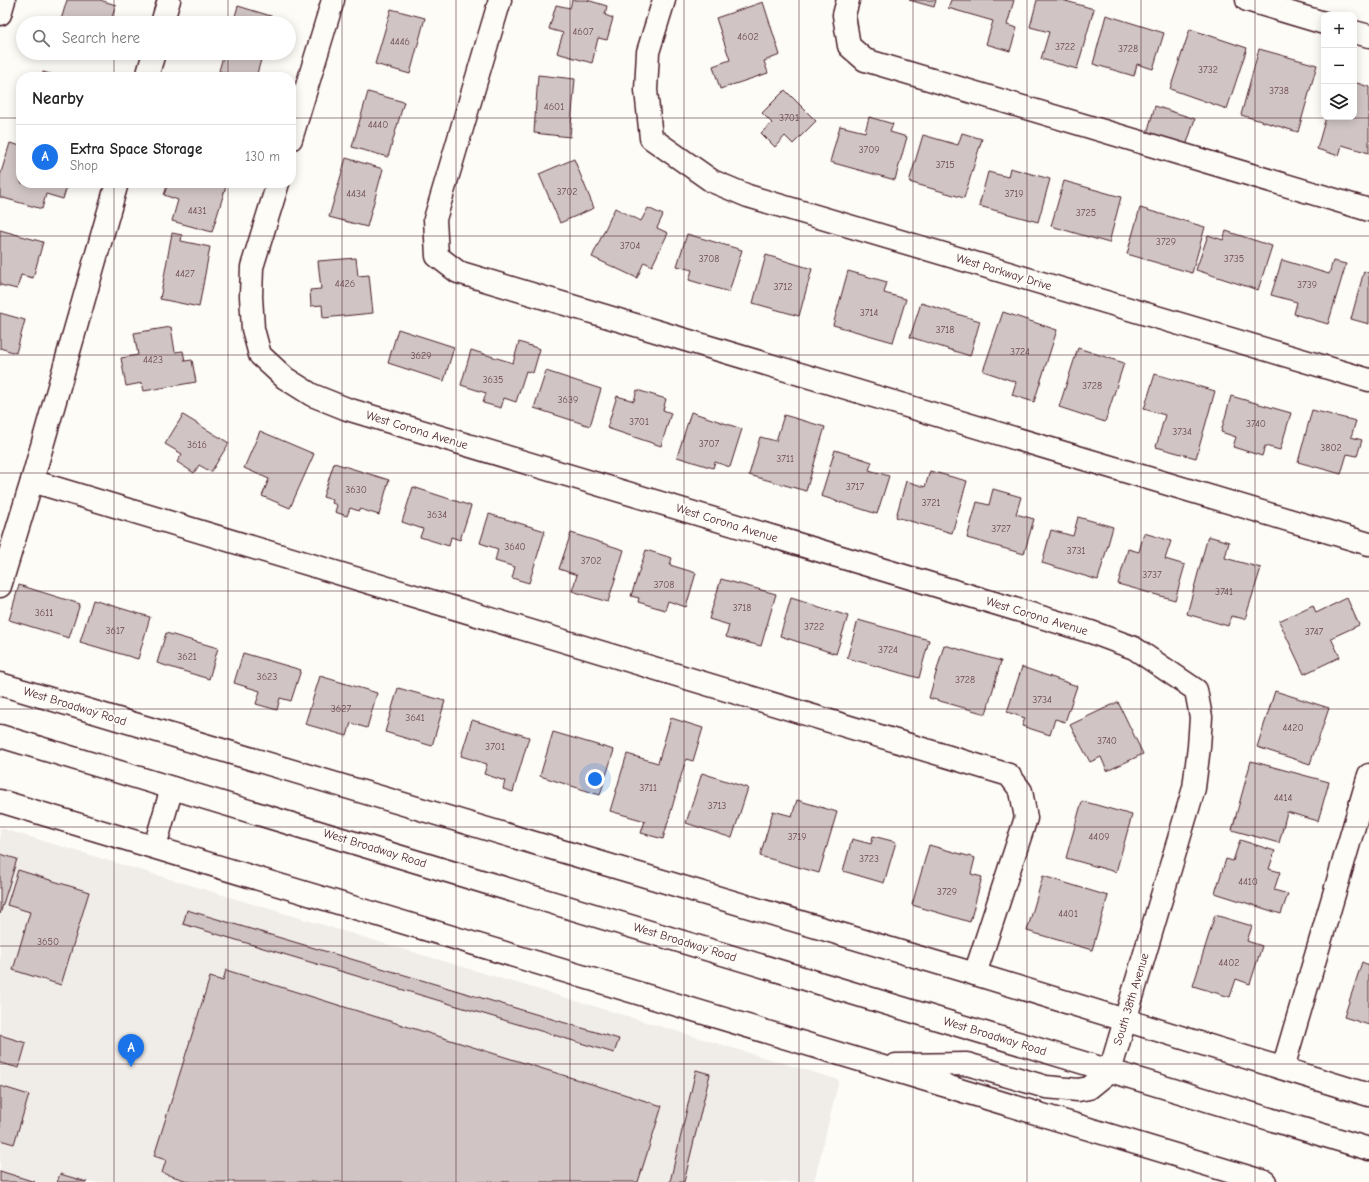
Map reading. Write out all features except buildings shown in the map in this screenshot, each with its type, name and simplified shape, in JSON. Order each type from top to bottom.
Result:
[{"type":"street","points":[[0,14],[4,0]]},
{"type":"street","points":[[164,16],[169,0]]},
{"type":"street","points":[[296,122],[333,0]]},
{"type":"street","points":[[500,0],[435,219],[436,256],[458,272],[1369,544]]},
{"type":"street","name":"West Parkway Drive","points":[[664,0],[648,52],[646,90],[651,138],[712,181],[748,196],[1369,380]]},
{"type":"street","points":[[848,0],[844,15],[849,46],[865,60],[1369,210]]},
{"type":"street","points":[[1247,0],[1321,22]]},
{"type":"street","points":[[1357,33],[1369,36]]},
{"type":"street","points":[[148,72],[152,60]]},
{"type":"street","points":[[0,586],[32,481],[116,188]]},
{"type":"street","name":"West Corona Avenue","points":[[276,188],[252,267],[251,296],[253,329],[260,355],[285,378],[312,395],[346,409],[1091,632],[1134,648],[1196,690]]},
{"type":"street","points":[[32,481],[1008,775],[1021,791],[1026,818],[975,974]]},
{"type":"street","name":"West Broadway Road","points":[[0,684],[975,974],[1369,1095]]},
{"type":"street","name":"South 38th Avenue","points":[[1110,1071],[1194,788],[1201,717],[1196,690]]},
{"type":"street","name":"West Broadway Road","points":[[0,736],[1369,1149]]},
{"type":"street","points":[[1282,1068],[1369,776]]},
{"type":"street","points":[[155,846],[172,788]]},
{"type":"street","points":[[0,801],[155,846],[875,1066],[1265,1182]]},
{"type":"street","points":[[875,1066],[967,1064],[1046,1087],[1078,1090],[1093,1085],[1110,1071]]},
{"type":"shaded area","points":[[0,828],[839,1080],[814,1182],[0,1182]]},
{"type":"place","name":"Extra Space Storage","points":[[131,1067]]}]
